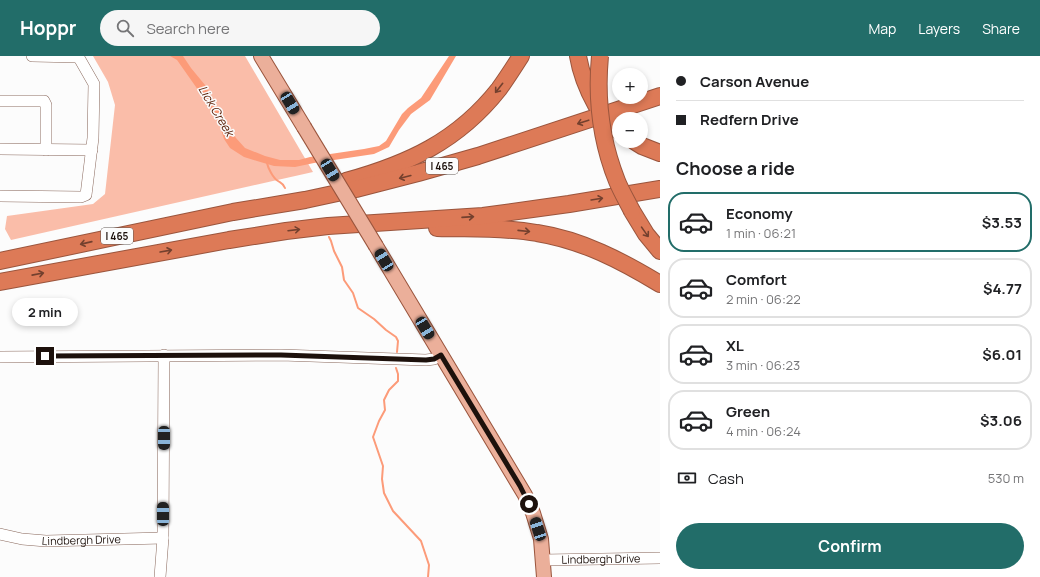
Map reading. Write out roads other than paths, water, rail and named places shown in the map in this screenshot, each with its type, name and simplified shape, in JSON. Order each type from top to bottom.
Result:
[{"type":"highway","points":[[233,212],[398,165],[446,140],[475,115],[499,89],[521,56]]},
{"type":"highway","points":[[578,56],[585,84],[596,105],[612,124]]},
{"type":"highway","points":[[600,56],[599,101],[603,133],[607,150],[615,175],[632,211],[646,234],[660,251]]},
{"type":"highway","name":"I 465","points":[[0,261],[233,212],[340,193],[478,156],[655,98]]},
{"type":"highway","points":[[647,148],[660,153]]},
{"type":"highway","name":"I 465","points":[[0,282],[265,234],[307,228],[483,216],[569,204],[660,188]]},
{"type":"highway","points":[[402,221],[437,228],[519,231],[556,237],[608,255],[660,284]]},
{"type":"main road","points":[[261,56],[525,495],[540,534],[544,577]]},
{"type":"street","points":[[1,198],[81,197],[86,195],[93,138],[94,84],[78,56],[32,56]]},
{"type":"street","points":[[0,100],[44,101],[46,105],[46,150]]},
{"type":"street","points":[[0,149],[92,150]]},
{"type":"street","points":[[160,577],[163,538],[164,355]]},
{"type":"street","points":[[0,357],[281,355],[426,360],[434,359],[441,355]]},
{"type":"street","name":"Lindbergh Drive","points":[[0,534],[22,540],[163,538]]},
{"type":"street","name":"Lindbergh Drive","points":[[543,560],[660,558]]},
{"type":"water","name":"Lick Creek","points":[[170,56],[183,56],[205,85],[236,138],[245,148],[280,160],[299,160],[379,146],[386,141],[402,114],[421,98],[449,56],[456,56],[430,100],[411,114],[389,147],[374,154],[295,167],[274,166],[244,157],[230,148],[224,139],[219,124],[196,87],[177,60]]},
{"type":"waterway","points":[[267,163],[276,180],[283,184],[285,188]]},
{"type":"waterway","points":[[329,237],[342,267],[344,280],[353,293],[358,308],[396,337],[398,341],[397,352]]},
{"type":"waterway","points":[[396,368],[398,381],[389,390],[384,400],[385,410],[373,437],[383,466],[382,479],[384,493],[393,511],[421,541],[429,565],[428,577]]}]
